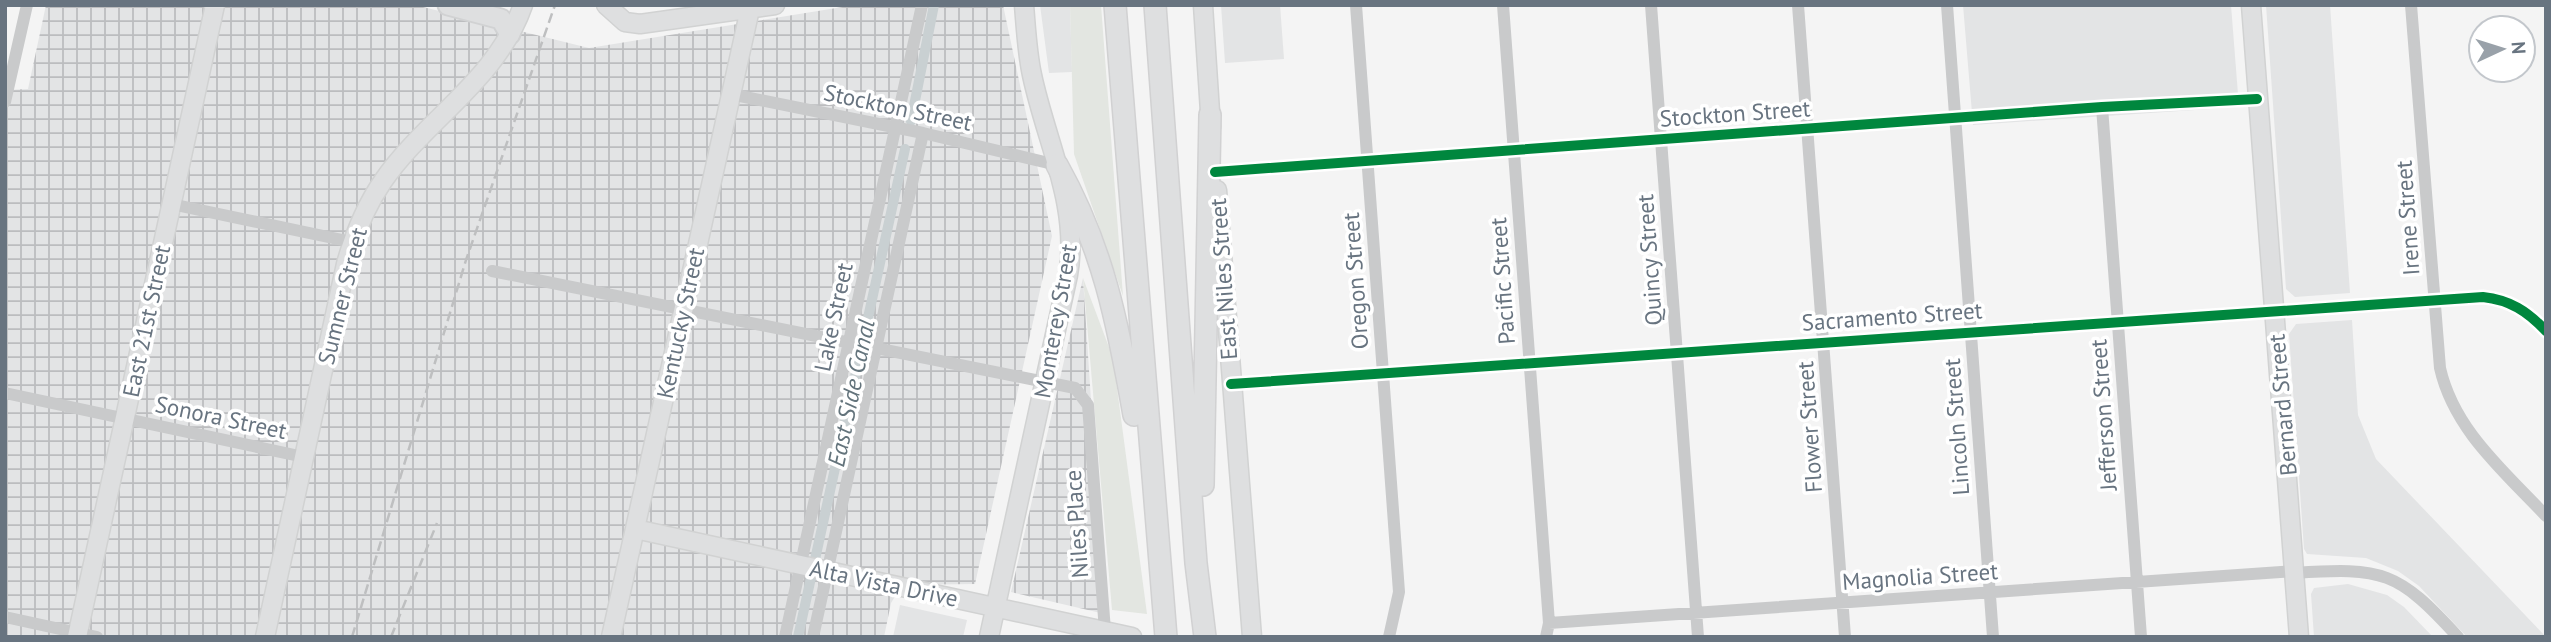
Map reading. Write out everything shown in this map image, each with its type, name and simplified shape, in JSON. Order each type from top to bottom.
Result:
[{"type":"highway","points":[[1115,5],[1155,531],[1166,637]]},
{"type":"highway","points":[[1155,5],[1196,564],[1205,637]]},
{"type":"highway","points":[[1196,564],[1201,542],[1210,115]]},
{"type":"highway","points":[[1057,165],[1077,201],[1110,291],[1122,339],[1155,531]]},
{"type":"main road","points":[[449,5],[501,19],[510,34]]},
{"type":"street","points":[[5,102],[27,5]]},
{"type":"street","name":"East 21st Street","points":[[77,635],[215,5]]},
{"type":"street","name":"Sumner Street","points":[[265,637],[352,243],[362,218],[383,180],[475,83],[510,34],[523,5]]},
{"type":"street","points":[[606,5],[625,22],[640,24],[775,5]]},
{"type":"street","name":"Lake Street","points":[[785,637],[851,343],[922,5]]},
{"type":"street","name":"Monterey Street","points":[[989,637],[1068,275],[1072,243],[1067,201],[1032,74],[1024,5]]},
{"type":"street","name":"East Niles Street","points":[[1203,5],[1252,637]]},
{"type":"street","name":"Oregon Street","points":[[1356,5],[1399,592],[1389,637]]},
{"type":"street","name":"Pacific Street","points":[[1503,5],[1549,623],[1546,637]]},
{"type":"street","name":"Quincy Street","points":[[1651,5],[1698,637]]},
{"type":"street","name":"Flower Street","points":[[1798,5],[1845,637]]},
{"type":"street","name":"Lincoln Street","points":[[1947,5],[1993,637]]},
{"type":"street","name":"Bernard Street","points":[[2251,5],[2299,637]]},
{"type":"street","name":"Irene Street","points":[[2411,5],[2440,368],[2450,402],[2470,435],[2546,516]]},
{"type":"street","name":"Kentucky Street","points":[[611,637],[750,9]]},
{"type":"street","name":"Stockton Street","points":[[730,94],[896,127],[1057,165]]},
{"type":"street","name":"Stockton Street","points":[[1216,172],[2102,107],[2257,99]]},
{"type":"street","name":"Jefferson Street","points":[[2102,107],[2141,637]]},
{"type":"street","points":[[813,637],[923,133]]},
{"type":"street","points":[[171,204],[352,243]]},
{"type":"street","points":[[492,271],[1045,382]]},
{"type":"street","name":"Sacramento Street","points":[[1231,384],[2434,300],[2497,299],[2521,309],[2546,331]]},
{"type":"street","name":"Niles Place","points":[[1045,382],[1081,392],[1088,405],[1092,632]]},
{"type":"street","name":"Sonora Street","points":[[5,393],[304,457]]},
{"type":"street","name":"Alta Vista Drive","points":[[635,529],[996,607],[1092,632],[1132,637]]},
{"type":"street","name":"Magnolia Street","points":[[1549,623],[2351,569],[2390,578],[2413,591],[2458,637]]},
{"type":"street","points":[[5,617],[77,635],[97,637]]},
{"type":"shaded area","points":[[46,5],[415,5],[589,48],[855,5],[1003,5],[1052,236],[975,584],[902,585],[891,603],[884,637],[5,637],[5,90],[28,89]]},
{"type":"shaded area","points":[[1040,5],[1070,5],[1072,72],[1049,73]]},
{"type":"shaded area","points":[[1070,5],[1101,5],[1123,296],[1074,154]]},
{"type":"shaded area","points":[[1221,5],[1280,5],[1284,59],[1225,63]]},
{"type":"shaded area","points":[[1963,5],[2231,5],[2239,107],[1973,125]]},
{"type":"shaded area","points":[[2266,5],[2330,5],[2350,293],[2295,297],[2286,289]]},
{"type":"shaded area","points":[[1083,278],[1105,614],[1011,592]]},
{"type":"shaded area","points":[[1083,278],[1113,358],[1147,614],[1112,610]]},
{"type":"shaded area","points":[[2352,320],[2358,415],[2376,459],[2546,637],[2467,637],[2419,586],[2398,571],[2366,558],[2307,554],[2304,549],[2289,334],[2296,324]]},
{"type":"shaded area","points":[[2348,584],[2387,595],[2404,607],[2433,637],[2314,637],[2311,594],[2314,588]]},
{"type":"shaded area","points":[[900,605],[967,620],[963,637],[893,637]]},
{"type":"waterway","name":"East Side Canal","points":[[911,121],[934,5]]},
{"type":"waterway","name":"East Side Canal","points":[[798,637],[905,149]]},
{"type":"railway","points":[[352,637],[466,260],[555,5]]},
{"type":"railway","points":[[391,637],[437,523]]},
{"type":"cycle path","points":[[1215,172],[2102,107],[2257,99]]},
{"type":"cycle path","points":[[1231,384],[2483,297],[2518,308],[2546,331]]}]
